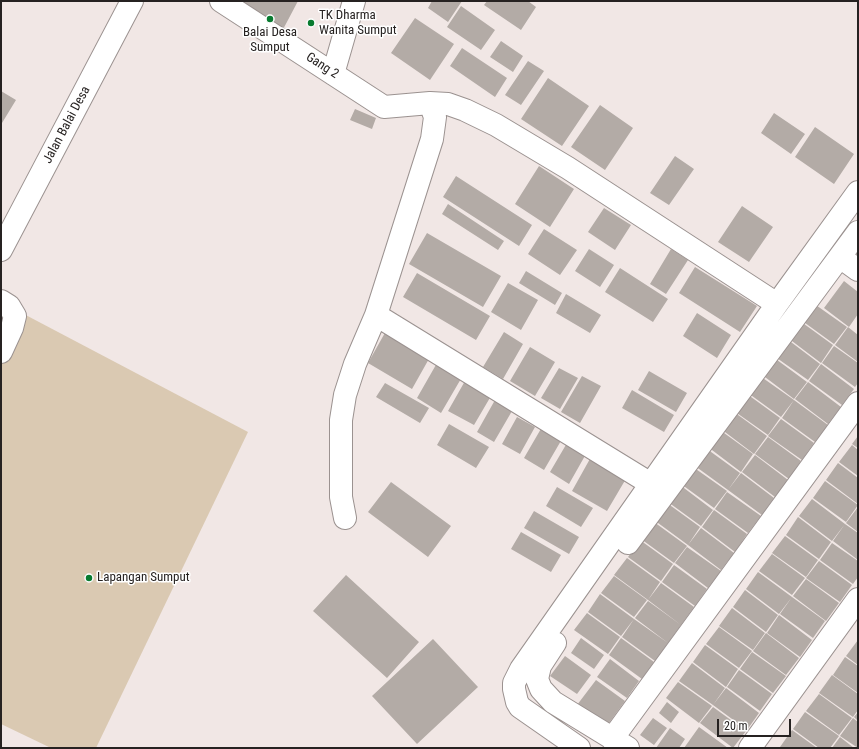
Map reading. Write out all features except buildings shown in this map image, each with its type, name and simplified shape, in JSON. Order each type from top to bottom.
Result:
[{"type":"street","name":"Jalan Balai Desa","points":[[1,250],[132,1]]},
{"type":"street","name":"Gang 2","points":[[221,1],[384,107],[430,103],[448,104],[465,110],[496,125],[568,168],[777,304]]},
{"type":"street","points":[[333,74],[354,1]]},
{"type":"street","points":[[345,518],[341,497],[342,414],[345,395],[355,364],[376,315],[432,139],[435,117],[430,103]]},
{"type":"street","points":[[579,748],[520,707],[515,695],[514,683],[521,669],[777,304],[858,192]]},
{"type":"street","points":[[858,232],[660,498],[552,647],[540,666],[537,679],[541,689],[553,702],[620,743],[858,403]]},
{"type":"street","points":[[840,257],[858,270]]},
{"type":"street","points":[[1,301],[9,306],[15,316],[12,328],[1,352]]},
{"type":"street","points":[[376,315],[651,484]]},
{"type":"street","points":[[750,748],[858,599]]},
{"type":"shaded area","name":"Lapangan Sumput","points":[[1,302],[248,432],[96,748],[51,748],[1,724]]},
{"type":"place","name":"Balai Desa Sumput","points":[[270,19]]},
{"type":"place","name":"TK Dharma Wanita Sumput","points":[[311,23]]},
{"type":"place","name":"Lapangan Sumput","points":[[89,578]]}]
